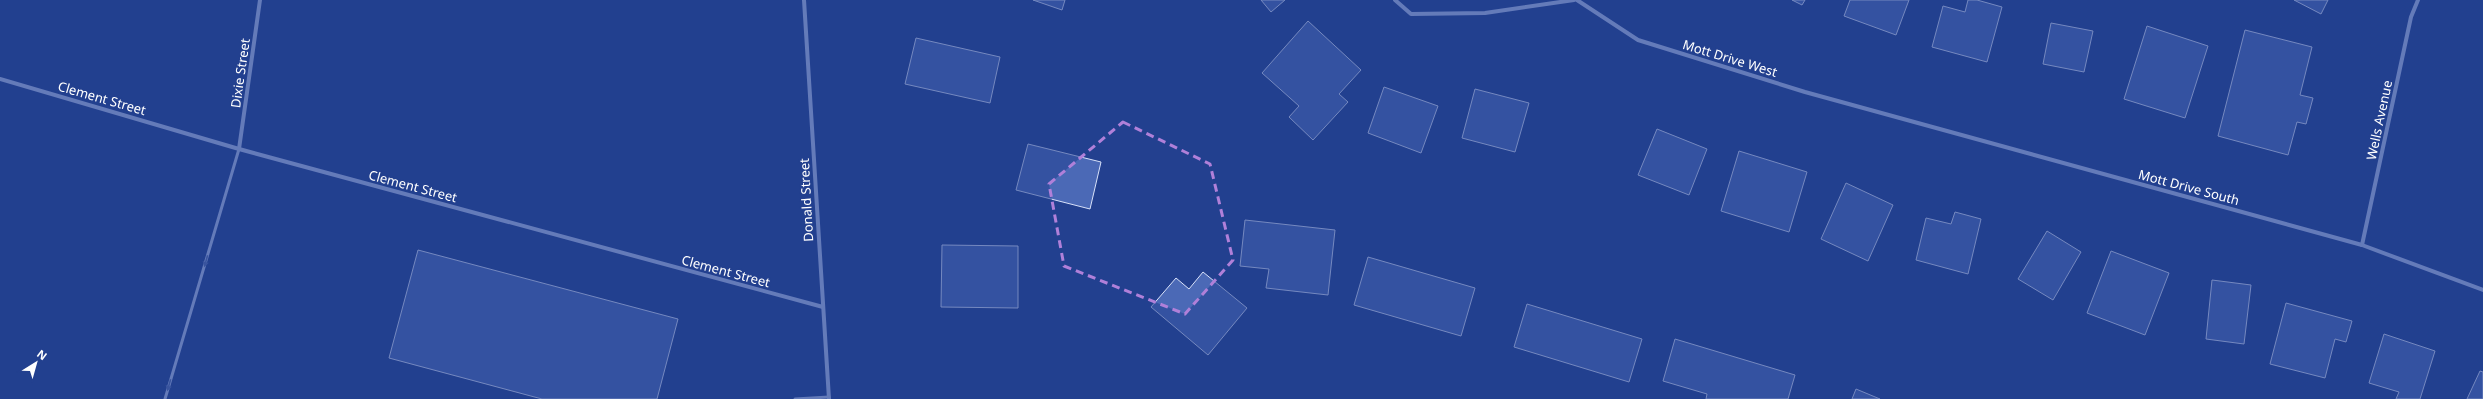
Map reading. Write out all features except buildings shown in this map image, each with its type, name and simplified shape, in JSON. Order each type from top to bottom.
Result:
[{"type":"street","name":"Dixie Street","points":[[239,149],[260,0]]},
{"type":"street","name":"Donald Street","points":[[804,0],[829,398]]},
{"type":"street","points":[[1395,0],[1411,14],[1485,13],[1576,0]]},
{"type":"street","name":"Mott Drive West","points":[[1576,0],[1638,40],[1886,114]]},
{"type":"street","name":"Wells Avenue","points":[[2362,245],[2411,17],[2418,0]]},
{"type":"street","name":"Clement Street","points":[[0,79],[239,149],[823,307]]},
{"type":"street","name":"Mott Drive South","points":[[1886,114],[2362,245],[2483,290]]},
{"type":"lane","points":[[165,399],[239,149]]},
{"type":"lane","points":[[795,399],[829,398]]},
{"type":"highlighted area","points":[[1123,122],[1210,164],[1233,260],[1185,314],[1064,266],[1049,184]]}]
